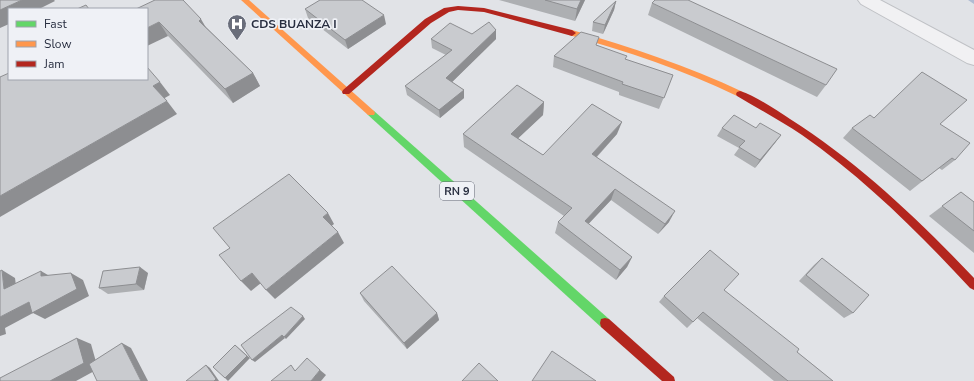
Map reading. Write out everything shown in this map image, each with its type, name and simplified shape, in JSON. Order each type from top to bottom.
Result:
[{"type":"street","name":"RN 9","points":[[245,0],[670,381]]},
{"type":"street","points":[[866,0],[944,44],[974,58]]},
{"type":"street","points":[[346,92],[430,20],[446,10],[462,7],[483,10],[598,41],[662,61],[722,85],[772,112],[827,148],[888,197],[945,253],[974,286]]},
{"type":"building","points":[[0,0],[22,0],[0,10]]},
{"type":"building","points":[[155,0],[183,0],[201,19],[199,21],[253,73],[225,89],[159,22],[148,28],[148,8],[138,8]]},
{"type":"building","points":[[320,0],[362,0],[384,15],[345,40],[305,9]]},
{"type":"building","points":[[545,0],[581,0],[577,9]]},
{"type":"building","points":[[655,0],[688,0],[837,69],[826,85],[652,3]]},
{"type":"building","points":[[616,1],[605,25],[593,22]]},
{"type":"building","points":[[86,5],[88,8],[79,8]]},
{"type":"building","points":[[489,22],[496,30],[446,78],[464,90],[439,110],[405,86],[452,50],[431,39],[450,23],[472,34]]},
{"type":"building","points":[[581,32],[599,37],[596,45],[627,56],[625,59],[673,75],[664,98],[622,84],[623,82],[554,56]]},
{"type":"building","points":[[148,68],[160,82],[153,86],[167,101],[0,196],[0,77],[8,73],[8,80],[148,80]]},
{"type":"building","points":[[922,72],[967,100],[940,124],[970,143],[955,160],[952,158],[922,181],[852,128],[870,115],[874,118]]},
{"type":"building","points":[[517,85],[544,102],[511,134],[543,155],[592,104],[622,122],[592,154],[675,211],[665,224],[615,189],[585,221],[632,257],[620,270],[558,222],[572,208],[463,134]]},
{"type":"building","points":[[734,115],[756,128],[760,123],[781,135],[760,160],[739,147],[745,141],[722,128]]},
{"type":"building","points":[[289,174],[328,213],[323,217],[338,232],[266,290],[252,273],[241,281],[219,255],[230,248],[213,228]]},
{"type":"building","points":[[961,192],[974,202],[974,231],[942,206]]},
{"type":"building","points":[[710,250],[739,274],[724,290],[799,349],[797,352],[833,381],[788,381],[703,312],[693,322],[664,296]]},
{"type":"building","points":[[822,258],[869,295],[853,313],[806,275]]},
{"type":"building","points":[[392,266],[437,313],[404,343],[360,293]]},
{"type":"building","points":[[140,267],[136,284],[99,288],[103,271]]},
{"type":"building","points":[[2,270],[4,289],[41,271],[41,276],[71,273],[77,289],[32,313],[29,302],[0,317],[0,271]]},
{"type":"building","points":[[291,307],[303,316],[284,337],[282,335],[252,360],[241,345]]},
{"type":"building","points":[[77,338],[84,363],[50,381],[0,381],[0,378]]},
{"type":"building","points":[[122,343],[141,381],[97,381],[89,364]]},
{"type":"building","points":[[235,345],[247,356],[225,378],[213,367]]},
{"type":"building","points":[[552,351],[596,381],[532,381]]},
{"type":"building","points":[[307,358],[320,370],[311,381],[271,381],[291,365],[295,371]]},
{"type":"building","points":[[479,363],[498,381],[462,381]]},
{"type":"building","points":[[206,365],[216,379],[214,381],[186,381]]},
{"type":"waterway","points":[[970,0],[974,2]]},
{"type":"traffic: fast","points":[[371,113],[605,323]]},
{"type":"traffic: slow","points":[[245,0],[371,113]]},
{"type":"traffic: slow","points":[[572,33],[657,59],[699,75],[740,94]]},
{"type":"traffic: jam","points":[[346,92],[428,21],[447,10],[458,8],[484,10],[572,33]]},
{"type":"traffic: jam","points":[[740,94],[805,133],[836,155],[894,204],[974,285]]},
{"type":"traffic: jam","points":[[605,323],[670,381]]},
{"type":"place","name":"CDS BUANZA I","points":[[237,41]]}]
